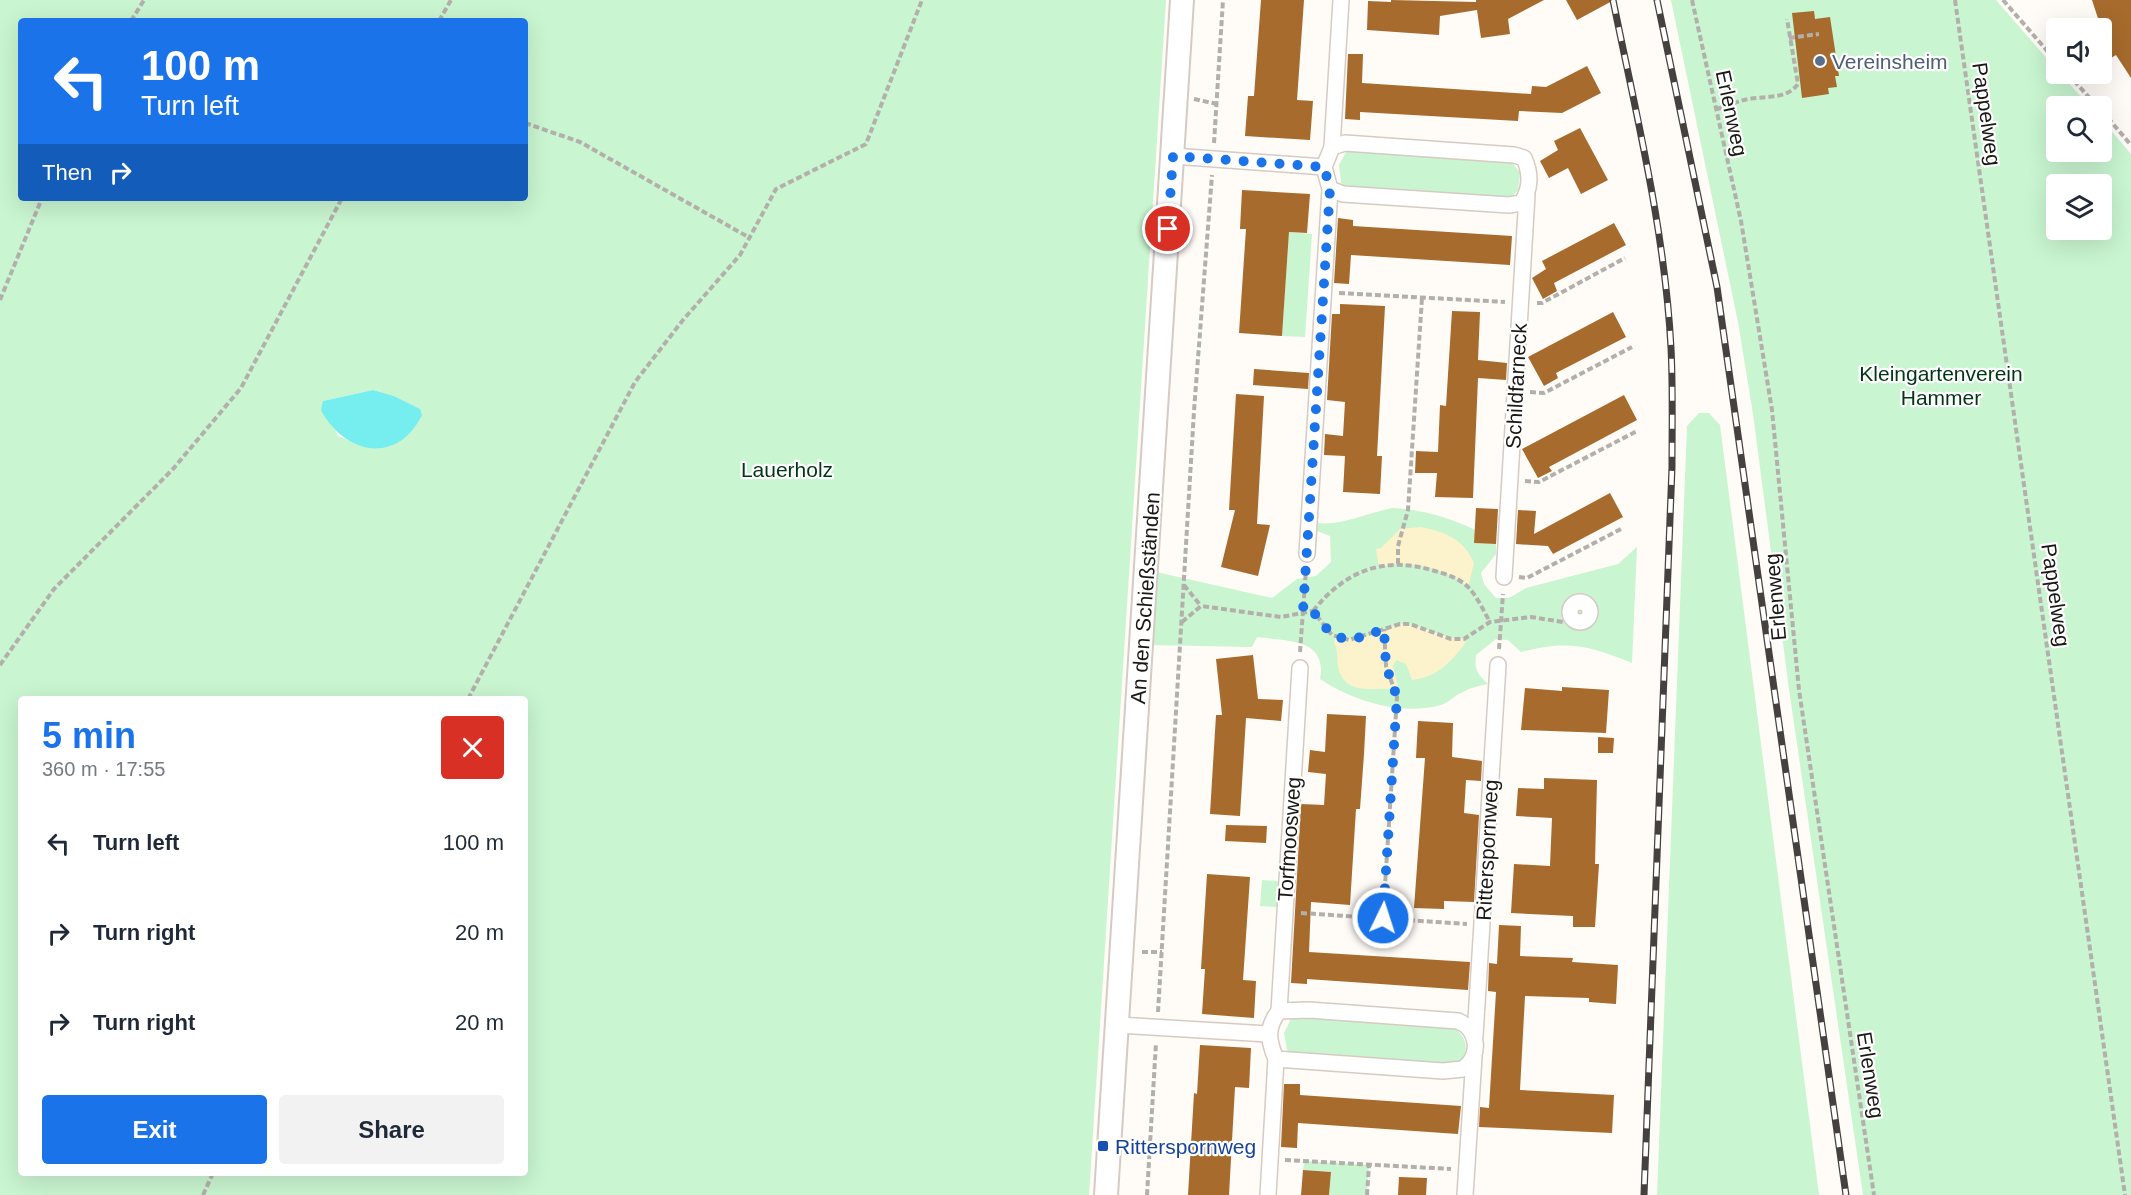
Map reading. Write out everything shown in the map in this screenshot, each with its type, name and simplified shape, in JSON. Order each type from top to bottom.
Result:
[{"type":"street","name":"An den Schießständen","points":[[1106,1195],[1182,0]]},
{"type":"street","points":[[1307,554],[1330,189],[1324,167],[1332,147],[1341,0]]},
{"type":"street","name":"Schildfarneck","points":[[1332,147],[1345,143],[1514,155],[1524,158],[1529,168],[1504,577]]},
{"type":"street","points":[[1173,156],[1324,167]]},
{"type":"street","points":[[1330,189],[1342,194],[1509,205],[1521,203],[1527,195]]},
{"type":"street","name":"Ritterspornweg","points":[[1465,1195],[1498,665]]},
{"type":"street","name":"Torfmoosweg","points":[[1279,1011],[1300,668]]},
{"type":"street","points":[[1268,1195],[1276,1059],[1268,1034],[1272,1020],[1279,1011],[1446,1019],[1468,1025],[1475,1036]]},
{"type":"street","points":[[1118,1024],[1268,1034]]},
{"type":"street","points":[[1276,1059],[1443,1071],[1463,1069],[1474,1057]]},
{"type":"path","points":[[132,18],[144,0]]},
{"type":"path","points":[[441,18],[451,0]]},
{"type":"path","points":[[470,696],[635,382],[683,320],[740,255],[776,189],[866,144],[922,0]]},
{"type":"path","points":[[1147,1195],[1184,584],[1223,0]]},
{"type":"path","name":"Erlenweg","points":[[1692,0],[1741,221],[1772,410],[1779,460],[1798,690],[1874,1195]]},
{"type":"path","name":"Pappelweg","points":[[1955,0],[2125,1195]]},
{"type":"path","points":[[2003,0],[2046,49]]},
{"type":"path","points":[[1716,110],[1743,100],[1788,94],[1796,88],[1798,84],[1787,19]]},
{"type":"path","points":[[1789,38],[1819,34]]},
{"type":"path","points":[[2077,84],[2088,96]]},
{"type":"path","points":[[1190,95],[1195,100],[1216,104]]},
{"type":"path","points":[[2112,123],[2131,145]]},
{"type":"path","points":[[528,124],[580,142],[750,238]]},
{"type":"path","points":[[0,300],[41,201]]},
{"type":"path","points":[[0,665],[54,589],[173,469],[241,388],[340,201]]},
{"type":"path","points":[[1323,292],[1542,303],[1625,258]]},
{"type":"path","points":[[1398,564],[1398,546],[1408,510],[1422,298]]},
{"type":"path","points":[[1515,392],[1544,393],[1632,347]]},
{"type":"path","points":[[1510,481],[1539,482],[1637,431]]},
{"type":"path","points":[[1498,665],[1504,577],[1527,578],[1621,529]]},
{"type":"path","points":[[1300,668],[1307,554]]},
{"type":"path","points":[[1313,611],[1331,589],[1351,575],[1398,564],[1432,570],[1460,580],[1476,597],[1490,622]]},
{"type":"path","points":[[1184,584],[1201,606],[1281,617],[1303,611],[1313,611]]},
{"type":"path","points":[[1182,622],[1201,606]]},
{"type":"path","points":[[1313,611],[1325,628],[1340,639],[1358,639],[1384,629],[1410,624],[1450,639],[1464,639],[1490,622],[1531,617],[1563,622],[1572,618]]},
{"type":"path","points":[[1383,918],[1397,697],[1386,666],[1384,629]]},
{"type":"path","points":[[1284,912],[1482,925]]},
{"type":"path","points":[[1142,941],[1142,952],[1162,952]]},
{"type":"path","points":[[1270,1159],[1467,1170]]},
{"type":"path","points":[[1367,1195],[1369,1165]]},
{"type":"path","points":[[203,1195],[212,1176]]},
{"type":"green space","name":"Lauerholz","points":[[0,0],[1166,0],[1089,1195],[0,1195]],"holes":[[[373,390],[394,396],[419,409],[411,431],[388,447],[372,448],[338,436],[323,401]]]},
{"type":"green space","name":"Kleingartenverein Hammer","points":[[1671,0],[1996,0],[2046,58],[2046,84],[2070,84],[2080,96],[2046,96],[2046,162],[2112,162],[2112,132],[2131,154],[2131,1195],[1863,1195],[1789,689],[1753,414],[1738,322]]},
{"type":"green space","points":[[1352,149],[1512,162],[1520,173],[1518,190],[1511,198],[1348,187],[1341,183],[1339,165],[1346,152]]},
{"type":"green space","points":[[1289,232],[1312,234],[1305,337],[1282,336]]},
{"type":"green space","points":[[1699,413],[1709,413],[1720,425],[1819,1195],[1657,1195],[1687,426]]},
{"type":"green space","points":[[1392,508],[1444,517],[1475,530],[1474,543],[1496,544],[1496,554],[1481,573],[1484,584],[1496,598],[1509,598],[1526,588],[1618,564],[1637,547],[1632,663],[1603,652],[1577,646],[1552,646],[1521,652],[1508,640],[1496,639],[1476,655],[1477,671],[1488,684],[1458,694],[1441,705],[1410,709],[1362,700],[1333,687],[1320,679],[1321,666],[1318,656],[1311,649],[1292,641],[1257,637],[1252,647],[1152,645],[1156,572],[1272,598],[1297,579],[1316,576],[1331,562],[1330,536],[1317,531],[1317,523],[1345,521]]},
{"type":"green space","points":[[1262,880],[1278,881],[1277,907],[1260,906]]},
{"type":"green space","points":[[1298,1017],[1451,1026],[1461,1034],[1466,1050],[1456,1066],[1294,1055],[1287,1050],[1284,1033],[1291,1019]]},
{"type":"green space","points":[[1304,1161],[1369,1165],[1367,1195],[1329,1195],[1331,1172],[1303,1170]]},
{"type":"sand","points":[[1420,527],[1445,534],[1465,548],[1474,563],[1469,584],[1466,585],[1447,574],[1424,567],[1401,564],[1379,567],[1376,549],[1381,548],[1400,529]]},
{"type":"sand","points":[[1400,624],[1464,639],[1466,642],[1444,667],[1421,678],[1412,680],[1406,664],[1396,660],[1393,666],[1398,686],[1395,689],[1363,689],[1343,679],[1338,667],[1335,636],[1343,639],[1359,638]]},
{"type":"water","points":[[373,390],[394,396],[420,409],[422,415],[411,431],[399,442],[385,447],[371,448],[343,437],[321,410],[323,401]]},
{"type":"building","points":[[1261,0],[1304,0],[1297,100],[1313,101],[1310,140],[1245,136],[1248,96],[1254,96]]},
{"type":"building","points":[[1391,0],[1476,2],[1476,0],[1544,0],[1508,19],[1510,34],[1481,38],[1477,10],[1440,16],[1439,35],[1367,30],[1368,1],[1391,2]]},
{"type":"building","points":[[1566,0],[1614,0],[1577,20]]},
{"type":"building","points":[[2092,0],[2131,0],[2131,78],[2116,55],[2112,57],[2112,18],[2098,18]]},
{"type":"building","points":[[1814,11],[1815,19],[1830,17],[1839,76],[1835,76],[1837,87],[1828,88],[1829,94],[1802,98],[1792,13]]},
{"type":"building","points":[[1348,54],[1363,54],[1362,83],[1531,94],[1532,86],[1546,87],[1587,66],[1601,93],[1562,113],[1519,111],[1518,121],[1360,112],[1360,120],[1345,119]]},
{"type":"building","points":[[1580,128],[1608,180],[1581,194],[1568,168],[1549,178],[1540,161],[1558,150],[1554,141]]},
{"type":"building","points":[[1242,190],[1310,194],[1307,233],[1289,232],[1282,336],[1239,333],[1246,229],[1240,229]]},
{"type":"building","points":[[1338,218],[1353,220],[1353,226],[1512,236],[1510,265],[1351,255],[1349,284],[1334,283]]},
{"type":"building","points":[[1614,223],[1626,245],[1554,283],[1557,291],[1543,299],[1532,278],[1546,269],[1542,261]]},
{"type":"building","points":[[1340,304],[1385,306],[1377,456],[1382,456],[1380,494],[1343,492],[1345,456],[1324,455],[1325,434],[1343,436],[1345,402],[1327,400],[1332,314],[1340,314]]},
{"type":"building","points":[[1452,311],[1480,312],[1478,360],[1507,363],[1506,380],[1478,378],[1473,498],[1435,497],[1437,473],[1415,473],[1416,451],[1438,452],[1440,405],[1446,406]]},
{"type":"building","points":[[1613,312],[1626,337],[1556,373],[1558,378],[1544,386],[1528,357]]},
{"type":"building","points":[[1254,369],[1309,373],[1308,389],[1253,385]]},
{"type":"building","points":[[1236,394],[1264,396],[1257,524],[1270,525],[1258,576],[1221,567],[1235,510],[1229,510]]},
{"type":"building","points":[[1624,395],[1637,420],[1549,467],[1552,471],[1538,478],[1522,449]]},
{"type":"building","points":[[1610,493],[1623,517],[1553,554],[1548,546],[1516,544],[1518,510],[1536,511],[1534,534]]},
{"type":"building","points":[[1476,508],[1498,509],[1496,544],[1474,543]]},
{"type":"building","points":[[1253,655],[1258,699],[1283,700],[1281,721],[1246,718],[1240,816],[1210,814],[1216,715],[1222,715],[1216,659]]},
{"type":"building","points":[[1562,687],[1609,690],[1606,733],[1521,730],[1525,688],[1562,691]]},
{"type":"building","points":[[1327,714],[1366,716],[1360,809],[1356,809],[1350,905],[1311,902],[1309,952],[1470,962],[1468,990],[1307,979],[1307,984],[1291,983],[1301,804],[1324,805],[1326,774],[1308,772],[1310,750],[1325,752]]},
{"type":"building","points":[[1418,721],[1453,723],[1452,757],[1482,761],[1481,781],[1466,780],[1464,813],[1479,815],[1474,902],[1444,901],[1444,909],[1414,908],[1425,758],[1416,758]]},
{"type":"building","points":[[1598,737],[1614,738],[1613,753],[1598,753]]},
{"type":"building","points":[[1544,778],[1597,780],[1595,864],[1599,864],[1595,927],[1573,927],[1573,916],[1511,913],[1514,864],[1550,866],[1552,818],[1516,816],[1518,788],[1544,789]]},
{"type":"building","points":[[1226,825],[1267,826],[1266,843],[1225,841]]},
{"type":"building","points":[[1207,874],[1250,877],[1243,980],[1256,981],[1254,1018],[1202,1014],[1205,969],[1201,969]]},
{"type":"building","points":[[1499,925],[1521,926],[1520,956],[1573,958],[1572,962],[1618,965],[1616,1004],[1589,1002],[1589,998],[1525,996],[1520,1090],[1614,1095],[1612,1133],[1479,1127],[1480,1107],[1489,1108],[1496,992],[1488,991],[1489,963],[1497,964]]},
{"type":"building","points":[[1200,1045],[1251,1048],[1249,1088],[1235,1087],[1229,1195],[1188,1195],[1194,1093],[1197,1094]]},
{"type":"building","points":[[1284,1084],[1300,1084],[1300,1095],[1461,1106],[1458,1134],[1298,1123],[1297,1148],[1281,1147]]},
{"type":"building","points":[[1303,1170],[1331,1172],[1329,1195],[1301,1195]]},
{"type":"building","points":[[1399,1177],[1427,1178],[1426,1195],[1398,1195]]},
{"type":"railway","points":[[1613,0],[1640,129],[1663,260],[1672,377],[1672,467],[1644,1195]]},
{"type":"railway","points":[[1657,0],[1717,287],[1846,1195]]},
{"type":"place","name":"Vereinsheim","points":[[1820,61]]},
{"type":"place","name":"Ritterspornweg","points":[[1103,1146]]},
{"type":"route","points":[[1168,229],[1173,156],[1324,167],[1330,189],[1303,611],[1313,611],[1325,628],[1340,639],[1358,639],[1384,629],[1386,666],[1397,697],[1383,918]]}]
